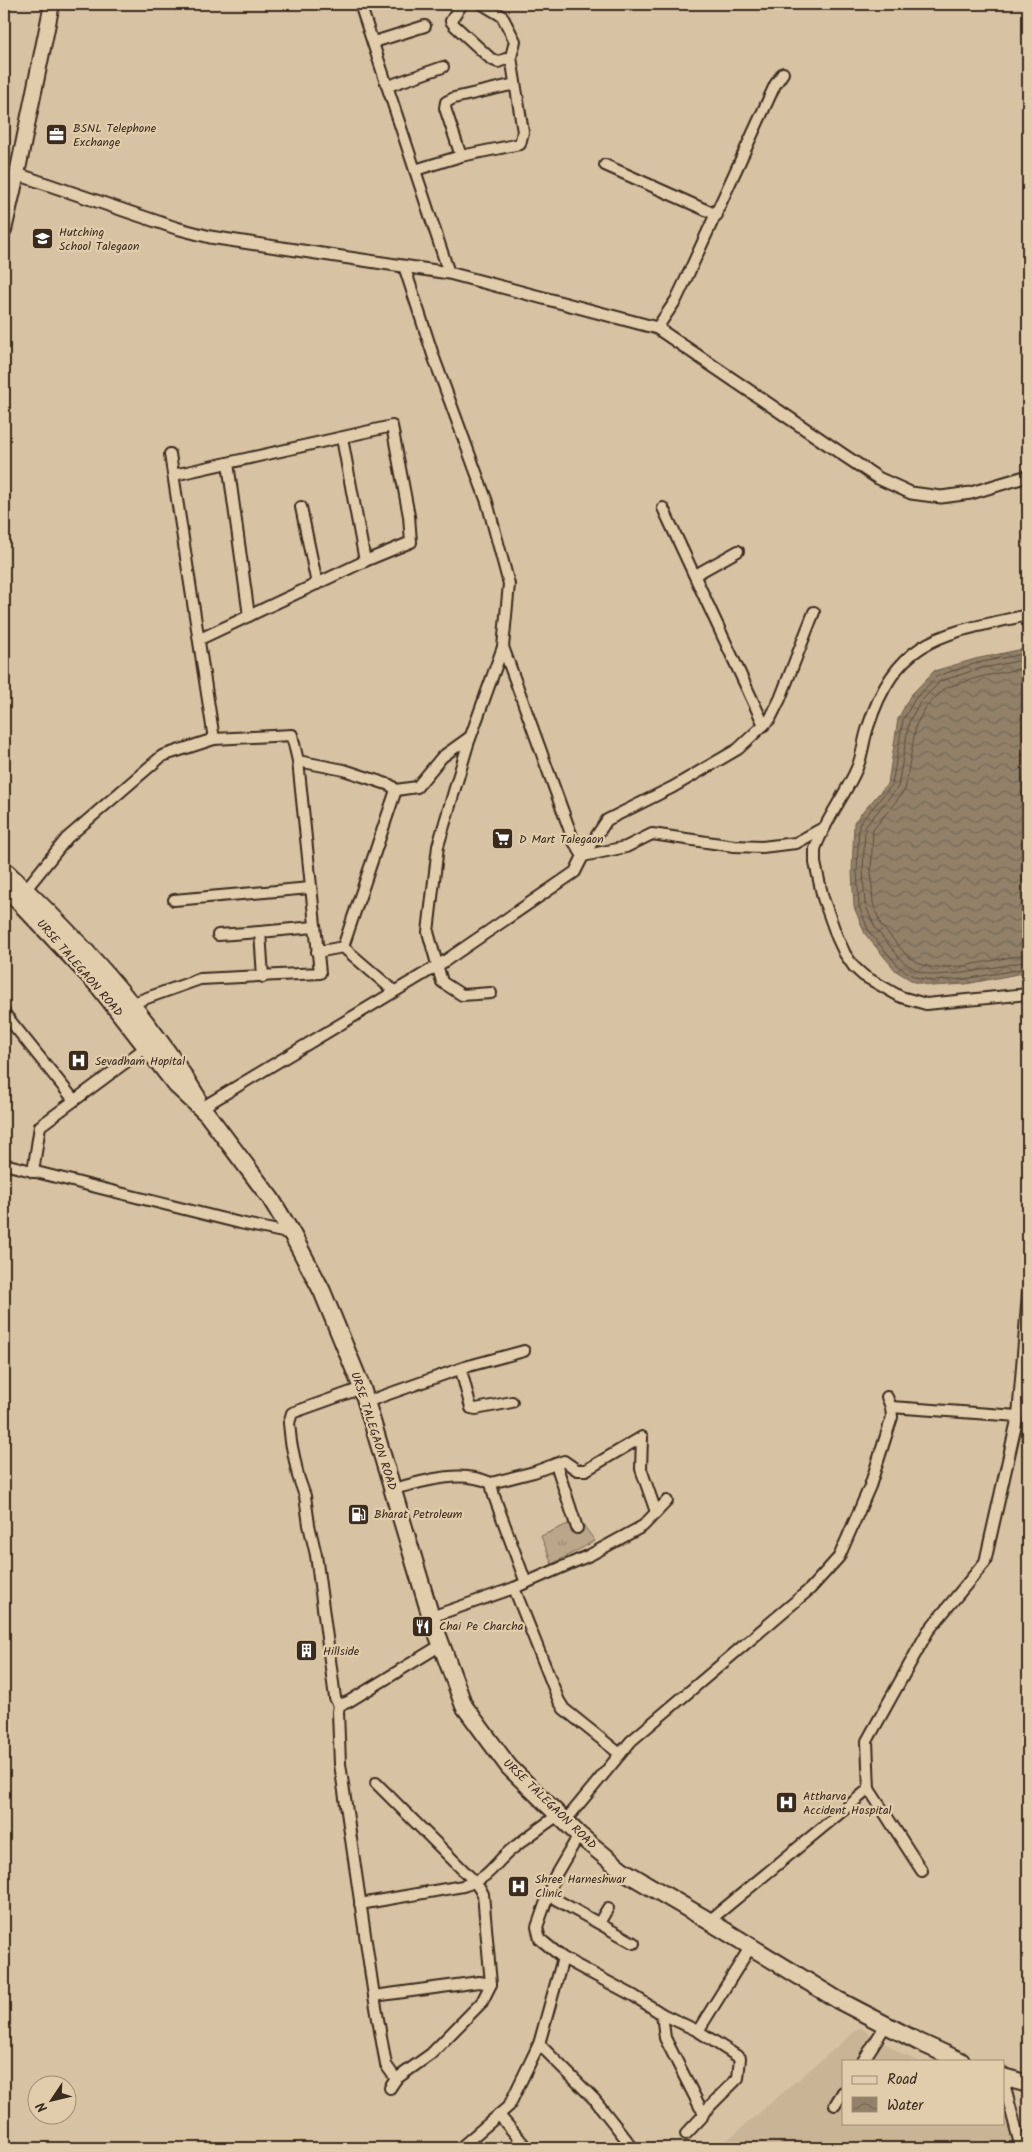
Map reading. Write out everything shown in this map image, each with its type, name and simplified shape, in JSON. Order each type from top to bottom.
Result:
[{"type":"highway","points":[[4,870],[22,895],[79,944],[130,1004],[185,1077],[205,1111]]},
{"type":"highway","name":"URSE TALEGAON ROAD","points":[[4,886],[22,895],[116,1007],[145,1048],[176,1085],[205,1111],[271,1199],[292,1234],[322,1291],[364,1395],[431,1617],[464,1706],[509,1766],[579,1835],[622,1870],[838,2000],[959,2060]]},
{"type":"highway","points":[[1004,2078],[1028,2084]]},
{"type":"main road","points":[[4,230],[52,4]]},
{"type":"street","points":[[360,4],[449,273]]},
{"type":"street","points":[[462,4],[452,17],[451,20],[454,26],[491,59],[498,62],[511,58]]},
{"type":"street","points":[[415,170],[461,156],[520,144],[523,132],[511,58],[515,41],[502,16],[482,4]]},
{"type":"street","points":[[374,42],[425,26]]},
{"type":"street","points":[[388,86],[443,67]]},
{"type":"street","points":[[657,328],[676,300],[717,215],[775,86],[783,73]]},
{"type":"street","points":[[461,156],[445,108],[446,102],[454,98],[515,84]]},
{"type":"street","points":[[605,165],[717,215]]},
{"type":"street","points":[[17,174],[176,228],[210,237],[449,273],[657,328],[878,478],[911,494],[941,497],[971,493],[1028,476]]},
{"type":"street","points":[[404,266],[434,358],[487,502],[509,584],[503,647],[470,737],[438,846],[428,932],[442,982],[462,995],[491,993]]},
{"type":"street","points":[[174,475],[392,426],[409,516],[411,542],[365,561],[200,639]]},
{"type":"street","points":[[342,438],[365,561]]},
{"type":"street","points":[[170,454],[214,739]]},
{"type":"street","points":[[228,463],[249,616]]},
{"type":"street","points":[[301,507],[317,584]]},
{"type":"street","points":[[664,508],[764,725]]},
{"type":"street","points":[[695,575],[738,551]]},
{"type":"street","points":[[205,1111],[437,965],[575,872],[583,856],[607,820],[673,787],[738,749],[770,719],[780,699],[814,612]]},
{"type":"street","points":[[1028,615],[952,632],[932,640],[903,662],[885,685],[867,728],[862,755],[856,770],[815,849],[823,898],[837,937],[845,954],[854,967],[864,976],[901,997],[926,1004],[1028,994]]},
{"type":"street","points":[[503,647],[574,842],[583,856]]},
{"type":"street","points":[[22,895],[67,838],[162,756],[214,739],[292,735],[298,762],[320,973],[200,979],[130,1004]]},
{"type":"street","points":[[298,762],[344,770],[390,785],[396,790],[417,787],[442,757],[470,737]]},
{"type":"street","points":[[343,946],[396,790]]},
{"type":"street","points":[[583,856],[626,847],[652,834],[734,846],[762,847],[796,843],[825,827]]},
{"type":"street","points":[[174,900],[310,888]]},
{"type":"street","points":[[218,935],[314,927]]},
{"type":"street","points":[[260,932],[263,977]]},
{"type":"street","points":[[317,952],[343,946]]},
{"type":"street","points":[[343,946],[394,992]]},
{"type":"street","points":[[4,1013],[74,1100]]},
{"type":"street","points":[[33,1172],[40,1126],[145,1048]]},
{"type":"street","points":[[4,1164],[240,1223],[292,1234]]},
{"type":"street","points":[[922,1871],[869,1789],[867,1741],[928,1631],[985,1562],[1018,1416],[1028,1293]]},
{"type":"street","points":[[376,1783],[476,1882],[483,1894],[492,1984],[482,2002],[430,2054],[393,2084],[386,2065],[360,1904],[340,1764],[339,1705],[335,1698],[316,1555],[309,1524],[306,1496],[298,1476],[289,1423],[292,1413],[461,1370],[465,1367],[524,1351]]},
{"type":"street","points":[[461,1370],[471,1408],[476,1409],[512,1402]]},
{"type":"street","points":[[360,1904],[476,1882],[486,1877],[510,1850],[562,1818],[631,1741],[810,1589],[839,1557],[870,1486],[892,1417],[887,1397]]},
{"type":"street","points":[[891,1408],[1018,1416]]},
{"type":"street","points":[[393,1489],[430,1479],[463,1476],[480,1478],[491,1483],[564,1461],[577,1470],[586,1470],[642,1437],[641,1469],[656,1512]]},
{"type":"street","points":[[556,1464],[577,1528]]},
{"type":"street","points":[[491,1483],[526,1583]]},
{"type":"street","points":[[431,1617],[514,1588],[583,1558],[625,1537],[642,1526],[667,1500]]},
{"type":"street","points":[[514,1588],[559,1701],[564,1709],[620,1754]]},
{"type":"street","points":[[339,1705],[348,1702],[441,1645]]},
{"type":"street","points":[[709,1921],[869,1789]]},
{"type":"street","points":[[579,1835],[555,1876],[537,1927],[540,1940],[563,1958],[634,1996],[662,2014],[698,2031],[740,2058],[738,2078],[704,2112],[702,2117],[686,2134]]},
{"type":"street","points":[[548,1896],[634,1943]]},
{"type":"street","points":[[598,1923],[608,1908]]},
{"type":"street","points":[[698,2031],[751,1946]]},
{"type":"street","points":[[460,2148],[509,2106],[539,2044],[563,1958]]},
{"type":"street","points":[[374,1996],[479,1982],[492,1984]]},
{"type":"street","points":[[662,2014],[665,2038],[704,2112]]},
{"type":"street","points":[[864,2060],[886,2025]]},
{"type":"street","points":[[539,2044],[595,2100],[633,2148]]},
{"type":"street","points":[[1004,2082],[1021,2148]]},
{"type":"street","points":[[835,2105],[842,2094]]},
{"type":"street","points":[[499,2115],[527,2148]]},
{"type":"shaded area","points":[[860,2027],[904,2055],[916,2060],[842,2060],[842,2124],[1004,2124],[1004,2095],[1017,2148],[718,2148]]},
{"type":"green space","points":[[579,1519],[595,1541],[552,1564],[541,1536]]},
{"type":"water","points":[[1028,648],[1028,972],[966,984],[932,986],[914,982],[896,971],[865,934],[854,907],[852,872],[854,822],[888,783],[898,719],[910,696],[934,671],[975,659]]},
{"type":"place","name":"BSNL Telephone Exchange","points":[[57,135]]},
{"type":"place","name":"Hutching School Talegaon","points":[[43,239]]},
{"type":"place","name":"D Mart Talegaon","points":[[503,839]]},
{"type":"place","name":"Sevadham Hopital","points":[[79,1061]]},
{"type":"place","name":"Bharat Petroleum","points":[[358,1514]]},
{"type":"place","name":"Chai Pe Charcha","points":[[423,1626]]},
{"type":"place","name":"Hillside","points":[[307,1651]]},
{"type":"place","name":"Attharva Accident Hospital","points":[[787,1803]]},
{"type":"place","name":"Shree Harneshwar Clinic","points":[[519,1886]]}]
